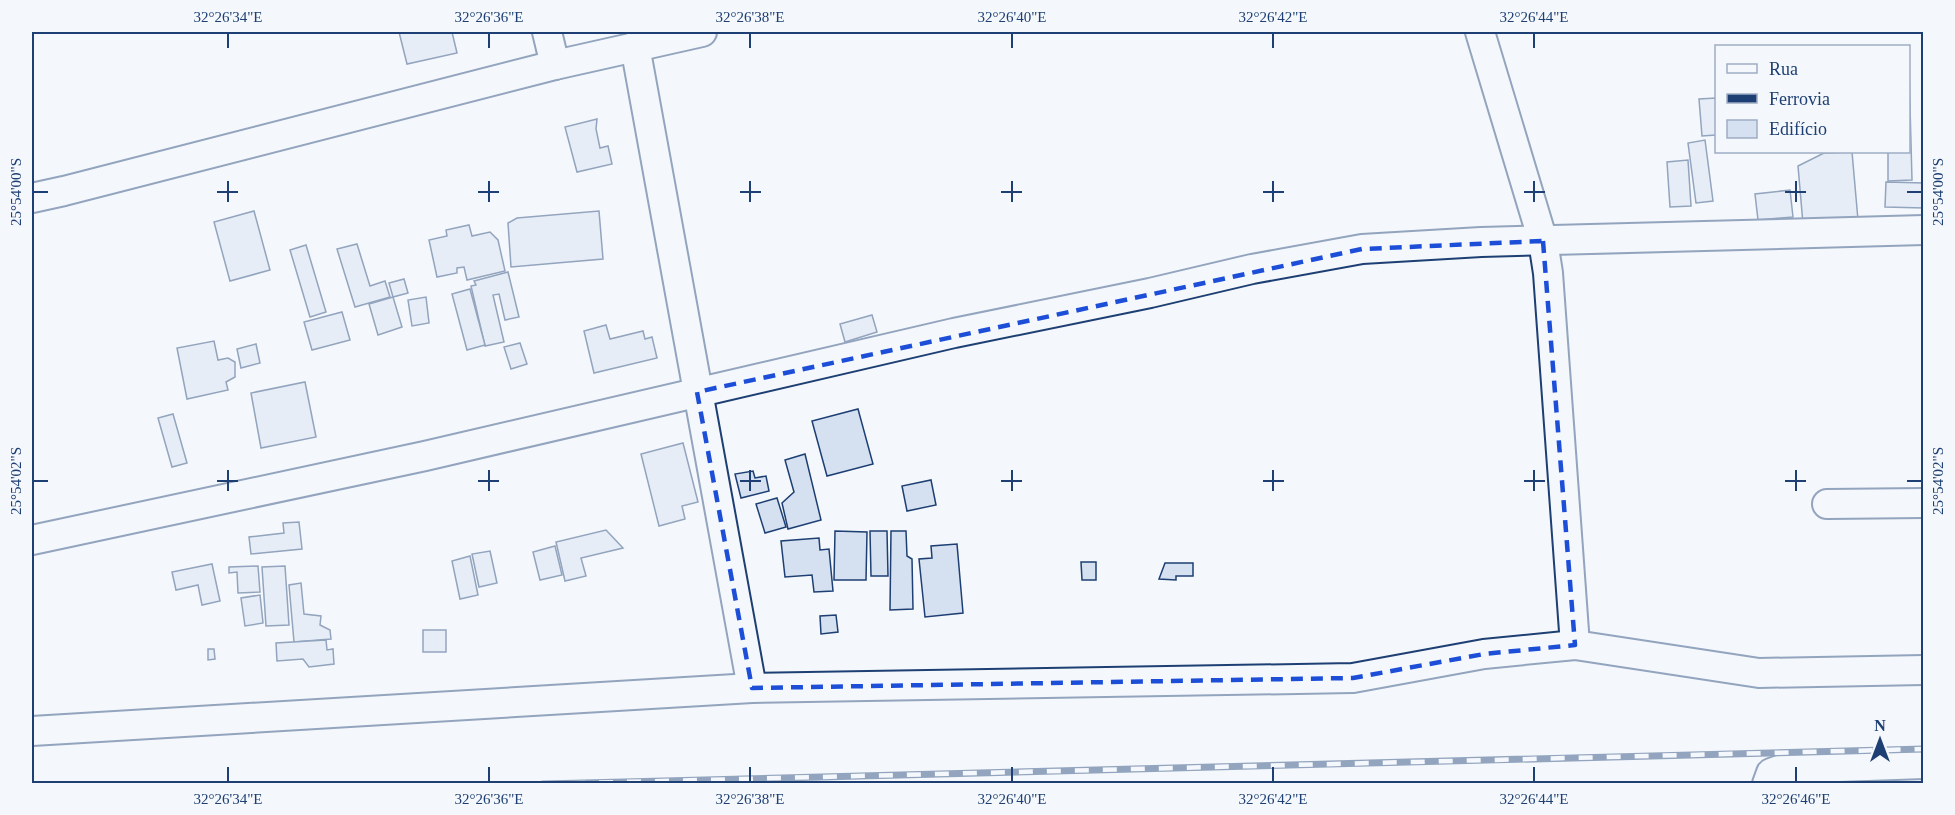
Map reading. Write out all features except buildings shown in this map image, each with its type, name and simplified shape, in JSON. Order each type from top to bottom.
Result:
[{"type":"street","points":[[547,32],[555,65]]},
{"type":"street","points":[[32,198],[555,65],[702,32]]},
{"type":"street","points":[[1480,32],[1543,241],[1551,297],[1575,645]]},
{"type":"street","points":[[635,46],[752,688]]},
{"type":"street","points":[[32,540],[425,456],[954,333],[1150,293],[1252,269],[1362,249],[1481,242],[1923,230]]},
{"type":"street","points":[[1827,504],[1923,503]]},
{"type":"street","points":[[32,731],[752,688],[1353,678],[1484,654],[1575,645],[1759,673],[1923,670]]},
{"type":"street","points":[[1767,783],[1771,773],[1782,769],[1923,764]]},
{"type":"highlighted area","points":[[1543,241],[1575,645],[1484,654],[1353,678],[752,688],[697,392],[1362,249]]},
{"type":"railway","points":[[543,784],[1924,749]]}]
